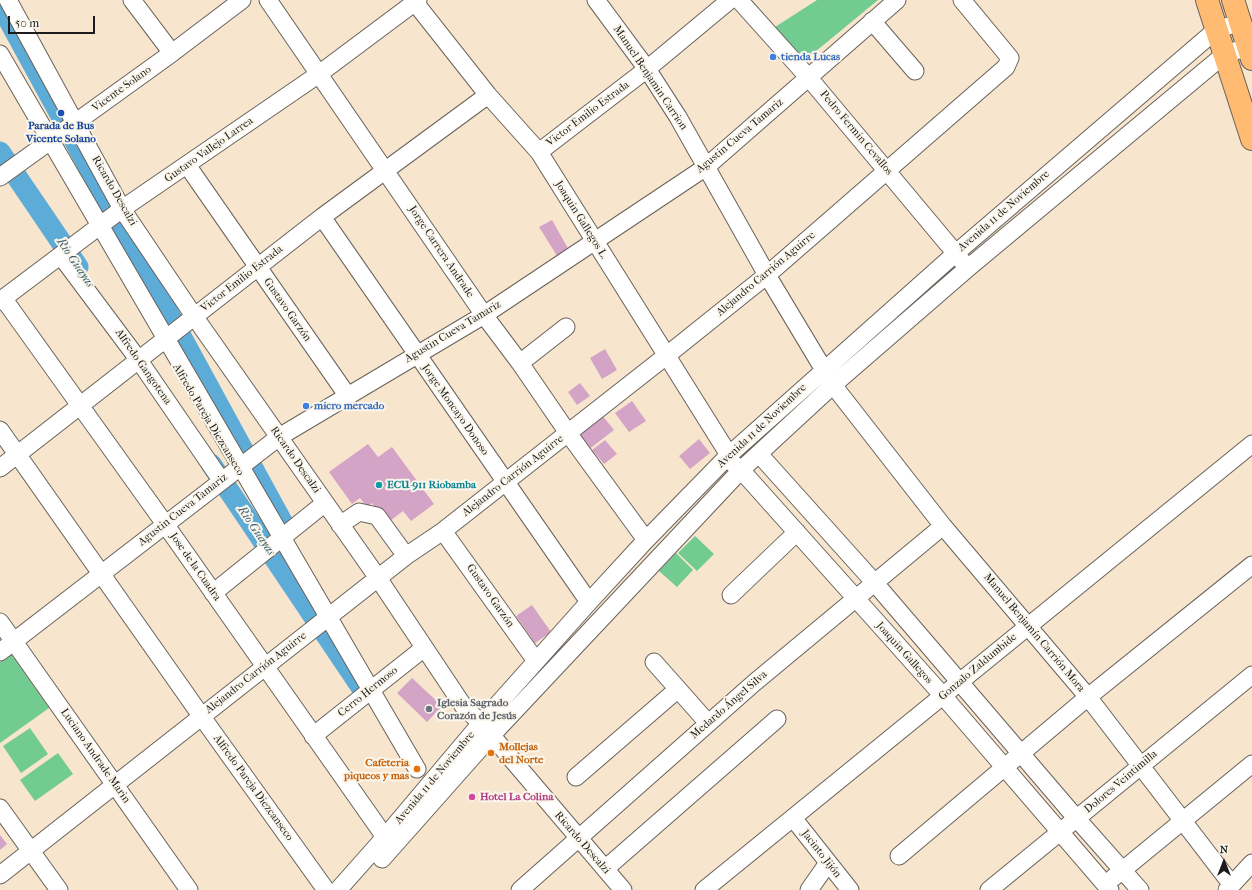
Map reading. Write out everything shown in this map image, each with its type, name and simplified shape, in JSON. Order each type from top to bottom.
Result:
[{"type":"main road","points":[[1207,0],[1252,139]]},
{"type":"main road","points":[[1232,0],[1241,22],[1250,53]]},
{"type":"street","points":[[132,0],[172,53]]},
{"type":"street","name":"Vicente Solano","points":[[0,177],[172,53],[242,0]]},
{"type":"street","name":"Jorge Carrera Andrade","points":[[268,0],[484,315],[646,540]]},
{"type":"street","name":"Manuel Benjamin Carrion","points":[[596,0],[647,69],[678,117],[766,275],[833,385]]},
{"type":"street","name":"Victor Emilio Estrada","points":[[539,152],[647,69],[730,0]]},
{"type":"street","name":"Pedro Fermin Cevallos","points":[[739,0],[809,78],[968,268]]},
{"type":"street","name":"Agustin Cueva Tamariz","points":[[0,652],[278,437],[484,315],[706,167],[897,0]]},
{"type":"street","name":"Alejandro Carrión Aguirre","points":[[0,875],[115,783],[202,717],[406,556],[443,530],[666,356],[766,275],[888,171],[1006,67],[1010,58],[962,0]]},
{"type":"street","name":"Gustavo Vallejo Larrea","points":[[2,300],[122,209],[319,74],[415,1]]},
{"type":"street","name":"Joaquin Gallegos L.","points":[[415,1],[488,95],[539,152],[594,243],[729,455]]},
{"type":"street","name":"Ricardo Descalzi","points":[[9,4],[122,209],[194,316],[378,578],[464,707],[486,729],[623,890]]},
{"type":"street","points":[[872,21],[914,71]]},
{"type":"street","name":"Avenida 11 de Noviembre","points":[[354,890],[486,729],[536,662],[646,540],[729,455],[956,253],[1216,30],[1241,22]]},
{"type":"street","name":"Avenida 11 de Noviembre","points":[[338,890],[385,837],[486,729],[741,470],[833,385],[968,268],[1225,54],[1250,53]]},
{"type":"street","name":"Alfredo Pareja Diezcanseco","points":[[0,54],[415,766],[0,72]]},
{"type":"street","name":"Victor Emilio Estrada","points":[[0,468],[138,359],[322,218],[488,95]]},
{"type":"street","points":[[1085,142],[1100,159]]},
{"type":"street","name":"Gustavo Garzón","points":[[187,165],[347,395]]},
{"type":"street","name":"Jorge Moncayo Donoso","points":[[322,218],[590,602]]},
{"type":"street","name":"Alfredo Gangotena","points":[[61,256],[138,359],[221,480]]},
{"type":"street","name":"Jose de la Cuadra","points":[[2,300],[80,405],[165,524],[385,837]]},
{"type":"street","points":[[520,363],[566,327]]},
{"type":"street","name":"Manuel Benjamín Carrión Mora","points":[[833,385],[943,526],[1088,697],[1183,820],[1229,887]]},
{"type":"street","name":"Alfredo Pareja Diezcanseco","points":[[0,430],[326,890]]},
{"type":"street","name":"Gonzalo Zaldumbide","points":[[704,890],[944,697],[1028,625],[1252,444]]},
{"type":"street","points":[[759,454],[874,582],[1076,819],[1140,890]]},
{"type":"street","name":"Joaquin Gallegos","points":[[729,455],[730,461],[741,470],[797,532],[1005,767],[1105,888]]},
{"type":"street","points":[[213,594],[325,503]]},
{"type":"street","points":[[340,525],[359,512],[377,516],[406,556]]},
{"type":"street","name":"Medardo Ángel Silva","points":[[520,890],[708,723],[874,582],[943,526]]},
{"type":"street","name":"Gustavo Garzón","points":[[443,530],[536,662]]},
{"type":"street","points":[[732,595],[797,532]]},
{"type":"street","points":[[898,856],[1088,697],[1252,566]]},
{"type":"street","name":"Luciano Andrade Marin","points":[[0,622],[189,890]]},
{"type":"street","name":"Cerro Hermoso","points":[[313,736],[424,648]]},
{"type":"street","points":[[654,662],[708,723]]},
{"type":"street","name":"Dolores Veintimilla","points":[[989,890],[1252,675]]},
{"type":"street","points":[[576,778],[678,689]]},
{"type":"street","points":[[604,869],[777,719]]},
{"type":"street","points":[[1105,888],[1122,871],[1252,764]]},
{"type":"street","points":[[0,808],[32,850],[59,890]]},
{"type":"street","name":"Jacinto Jijón","points":[[793,818],[850,890]]},
{"type":"street","points":[[809,890],[828,863]]},
{"type":"street","points":[[1229,887],[1252,863]]},
{"type":"green space","points":[[817,0],[878,0],[804,61],[775,27]]},
{"type":"green space","points":[[695,536],[714,554],[697,571],[678,553]]},
{"type":"green space","points":[[676,553],[693,570],[677,587],[659,571]]},
{"type":"green space","points":[[11,654],[49,708],[0,743],[0,662]]},
{"type":"green space","points":[[30,728],[48,754],[21,773],[3,746]]},
{"type":"green space","points":[[58,753],[73,774],[35,801],[20,780]]},
{"type":"building","points":[[552,220],[570,252],[559,259],[539,227]]},
{"type":"building","points":[[605,349],[617,370],[602,379],[590,358]]},
{"type":"building","points":[[580,383],[590,396],[577,405],[568,392]]},
{"type":"building","points":[[632,401],[646,421],[629,432],[615,413]]},
{"type":"building","points":[[601,414],[614,430],[588,450],[576,433]]},
{"type":"building","points":[[699,439],[710,453],[690,469],[679,456]]},
{"type":"building","points":[[605,440],[617,454],[604,464],[592,450]]},
{"type":"building","name":"ECU-911 Riobamba","points":[[368,444],[378,457],[392,447],[434,504],[411,521],[403,511],[386,524],[372,503],[367,507],[360,498],[352,504],[329,472]]},
{"type":"building","points":[[532,605],[551,632],[535,643],[516,616]]},
{"type":"building","points":[[412,678],[442,706],[427,722],[397,693]]},
{"type":"building","points":[[0,835],[7,844],[0,850]]},
{"type":"waterway","name":"Rio Guayas","points":[[0,4],[285,527]]},
{"type":"waterway","name":"Rio Guayas","points":[[0,152],[78,267]]},
{"type":"waterway","name":"Rio Guayas","points":[[211,464],[363,690]]},
{"type":"place","name":"tienda Lucas","points":[[773,57]]},
{"type":"place","name":"Parada de Bus Vicente Solano","points":[[61,113]]},
{"type":"place","name":"micro mercado","points":[[306,406]]},
{"type":"place","name":"ECU-911 Riobamba","points":[[379,485]]},
{"type":"place","name":"Iglesia Sagrado Corazón de Jesús","points":[[429,709]]},
{"type":"place","name":"Mollejas del Norte","points":[[491,753]]},
{"type":"place","name":"Cafeteria piqueos y mas","points":[[417,769]]},
{"type":"place","name":"Hotel La Colina","points":[[472,797]]}]
